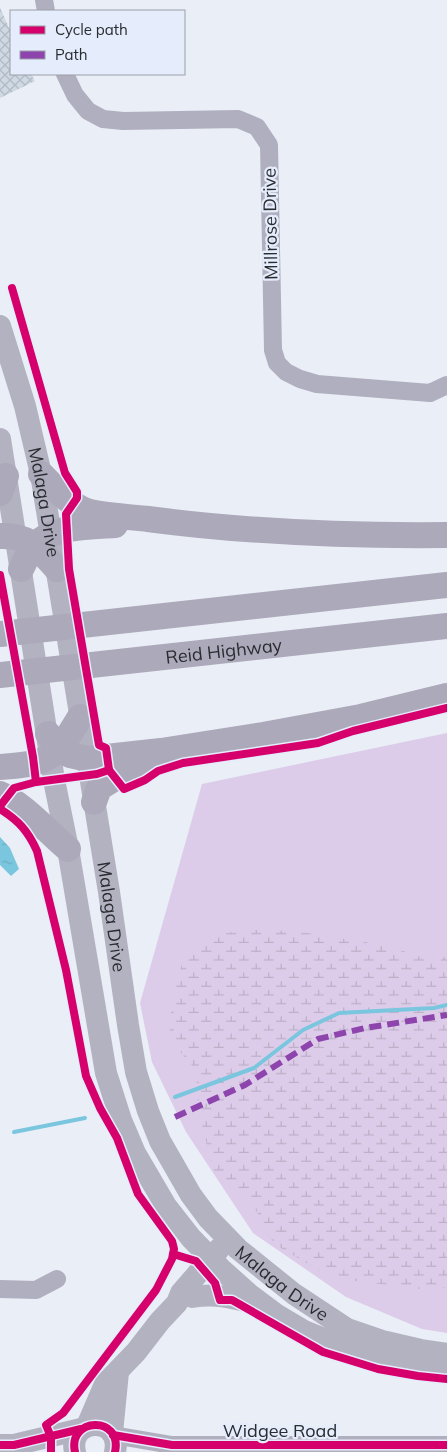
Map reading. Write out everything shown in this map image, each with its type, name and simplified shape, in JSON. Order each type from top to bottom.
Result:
[{"type":"highway","points":[[40,474],[72,504],[86,511],[168,522],[282,531],[350,535],[447,535]]},
{"type":"highway","points":[[25,538],[67,528],[168,522]]},
{"type":"highway","points":[[25,538],[57,568]]},
{"type":"highway","points":[[21,569],[25,538]]},
{"type":"highway","points":[[0,634],[447,585]]},
{"type":"highway","name":"Reid Highway","points":[[3,674],[447,626]]},
{"type":"highway","points":[[52,746],[70,755],[88,759],[161,751],[263,735],[361,716],[447,696]]},
{"type":"highway","points":[[0,767],[34,764],[52,746],[68,737],[80,717]]},
{"type":"highway","points":[[94,802],[100,788],[161,751]]},
{"type":"highway","points":[[0,794],[19,806],[68,849]]},
{"type":"main road","name":"Malaga Drive","points":[[0,326],[25,406],[40,474],[25,538]]},
{"type":"main road","name":"Malaga Drive","points":[[0,439],[3,484],[25,538]]},
{"type":"main road","name":"Malaga Drive","points":[[57,568],[136,1072],[160,1141],[191,1195],[208,1218],[233,1244],[294,1294],[347,1328],[382,1341],[447,1354]]},
{"type":"main road","name":"Malaga Drive","points":[[21,569],[106,1073],[121,1120],[135,1153],[166,1206],[191,1238],[215,1264],[266,1307],[304,1331],[340,1346],[379,1359],[447,1371]]},
{"type":"main road","points":[[185,1296],[191,1238]]},
{"type":"main road","points":[[75,1452],[74,1442],[76,1435],[84,1428],[105,1384],[233,1244]]},
{"type":"main road","points":[[185,1296],[209,1294],[225,1296],[266,1307]]},
{"type":"main road","points":[[114,1440],[118,1372]]},
{"type":"main road","points":[[7,1445],[101,1425],[114,1440]]},
{"type":"main road","points":[[7,1445],[40,1452]]},
{"type":"street","name":"Millrose Drive","points":[[65,75],[75,96],[88,111],[103,119],[124,121],[238,119],[257,127],[269,146],[273,350],[277,363],[286,372],[317,384],[361,389],[430,393],[447,385]]},
{"type":"street","points":[[0,1289],[36,1290],[58,1279]]},
{"type":"street","name":"Widgee Road","points":[[114,1440],[251,1449],[447,1445]]},
{"type":"street","name":"Widgee Road","points":[[148,1452],[172,1445]]},
{"type":"green space","points":[[447,733],[447,1333],[422,1329],[346,1297],[253,1233],[186,1132],[152,1062],[140,1003],[202,784]]},
{"type":"green space","points":[[252,930],[294,931],[365,942],[411,953],[437,964],[447,954],[447,1288],[419,1289],[332,1278],[274,1244],[254,1207],[213,1170],[198,1109],[196,1070],[169,1039],[172,1002],[183,960],[209,935]]},
{"type":"water","points":[[0,837],[10,848],[19,869],[11,876],[0,865]]},
{"type":"building","points":[[0,8],[10,30],[10,75],[32,75],[35,81],[0,98]]},
{"type":"waterway","points":[[175,1097],[254,1068],[303,1030],[339,1013],[434,1008],[447,1005]]},
{"type":"waterway","points":[[14,1132],[85,1118]]},
{"type":"marked path","points":[[175,1117],[245,1085],[318,1039],[365,1028],[447,1015]]},
{"type":"cycle path","points":[[12,288],[65,473],[77,492],[77,498],[66,514],[69,569],[99,745],[106,748],[109,770]]},
{"type":"cycle path","points":[[0,575],[36,782]]},
{"type":"cycle path","points":[[109,770],[124,789],[145,780],[158,771],[183,763],[318,743],[353,731],[447,708]]},
{"type":"cycle path","points":[[0,806],[14,788],[36,782],[97,774],[109,770]]},
{"type":"cycle path","points":[[0,809],[22,827],[37,851],[66,970],[86,1076],[100,1108],[117,1138],[138,1194],[172,1241],[174,1249],[172,1259],[156,1290],[63,1413],[46,1425],[51,1437],[51,1452]]},
{"type":"cycle path","points":[[173,1254],[196,1261],[215,1283],[220,1300],[232,1300],[323,1352],[378,1369],[447,1379]]},
{"type":"cycle path","points":[[75,1452],[75,1440],[79,1432],[86,1427],[95,1425],[111,1431],[115,1440],[115,1452]]},
{"type":"cycle path","points":[[0,1445],[14,1445],[81,1429]]},
{"type":"cycle path","points":[[113,1435],[172,1445],[447,1445]]}]
